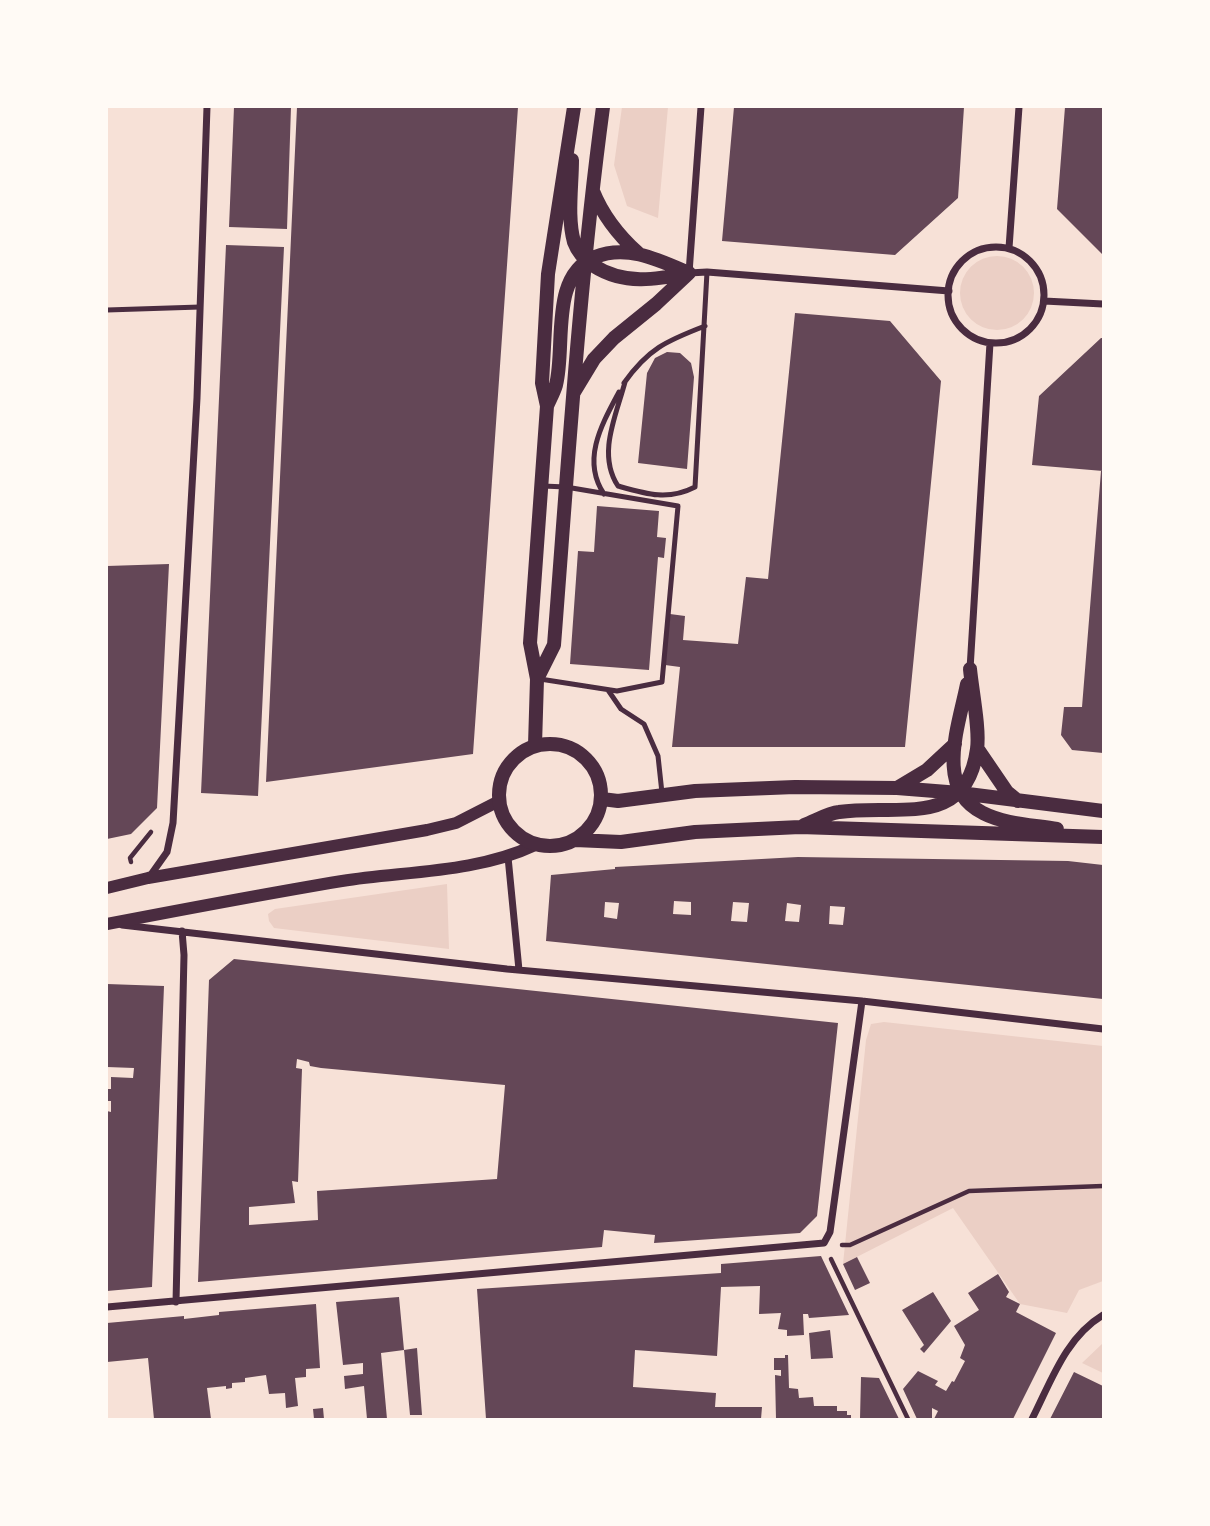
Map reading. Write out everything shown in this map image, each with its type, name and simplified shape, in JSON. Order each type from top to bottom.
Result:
[{"type":"main road","points":[[537,679],[554,645],[571,396],[603,107]]},
{"type":"main road","points":[[573,112],[572,230],[575,243],[585,261],[617,277],[630,280],[659,279],[689,273]]},
{"type":"main road","points":[[536,745],[537,679],[530,643],[547,406],[542,383],[548,274],[573,112]]},
{"type":"main road","points":[[592,188],[611,225],[639,254]]},
{"type":"main road","points":[[547,406],[556,385],[565,296],[573,275],[585,261],[614,251],[639,254],[689,273]]},
{"type":"main road","points":[[571,396],[594,359],[614,338],[689,273]]},
{"type":"main road","points":[[970,669],[955,744],[953,769],[960,793],[984,814],[1096,836]]},
{"type":"main road","points":[[800,827],[838,812],[908,811],[927,807],[945,802],[960,793],[969,777],[977,748],[970,669]]},
{"type":"main road","points":[[575,840],[592,825],[601,807],[602,799],[596,773],[588,760],[575,750],[560,744],[536,745],[516,756],[499,782],[499,801],[510,828],[535,845],[549,847],[575,840],[621,842],[695,832],[800,827],[1096,836]]},
{"type":"main road","points":[[897,788],[927,770],[955,744]]},
{"type":"main road","points":[[977,748],[1007,792],[1019,802]]},
{"type":"main road","points":[[602,799],[618,801],[695,791],[795,787],[897,788],[1103,811]]},
{"type":"street","points":[[148,878],[162,863],[167,852],[173,823],[197,398],[207,107]]},
{"type":"street","points":[[701,107],[689,273],[708,272],[949,291]]},
{"type":"street","points":[[1009,248],[1019,107]]},
{"type":"street","points":[[993,247],[1009,248],[1032,263],[1039,273],[1045,292],[1044,301],[1035,324],[1018,338],[1001,344],[981,341],[959,326],[952,314],[949,291],[955,271],[975,252],[993,247]]},
{"type":"street","points":[[1044,301],[1103,304]]},
{"type":"street","points":[[970,669],[990,343]]},
{"type":"street","points":[[107,888],[148,878],[427,830],[456,823],[499,801]]},
{"type":"street","points":[[107,924],[345,881],[508,857],[535,845]]},
{"type":"street","points":[[508,857],[519,970]]},
{"type":"street","points":[[107,924],[519,970],[862,1001],[1103,1029]]},
{"type":"street","points":[[176,1302],[184,955],[182,931]]},
{"type":"street","points":[[107,1307],[824,1243],[830,1232],[862,1001]]},
{"type":"street","points":[[1032,1419],[1069,1346],[1091,1323],[1103,1315]]},
{"type":"lane","points":[[625,382],[607,446],[610,474],[618,486],[650,495],[681,495],[695,487],[708,272]]},
{"type":"lane","points":[[107,310],[200,307]]},
{"type":"lane","points":[[604,494],[596,483],[592,461],[601,426],[625,382],[646,355],[679,336],[705,326]]},
{"type":"lane","points":[[537,679],[617,691],[662,682],[678,506],[566,487],[543,486]]},
{"type":"lane","points":[[608,690],[621,709],[644,723],[658,757],[662,796]]},
{"type":"path","points":[[908,1419],[824,1243],[850,1245],[969,1191],[1103,1186]]},
{"type":"shaded area","points":[[622,107],[668,107],[658,218],[627,206],[614,165]]},
{"type":"shaded area","points":[[997,256],[1018,262],[1028,272],[1034,293],[1028,314],[1018,324],[997,330],[976,324],[966,314],[960,293],[966,272],[976,262]]},
{"type":"shaded area","points":[[447,884],[449,949],[274,928],[269,921],[268,914],[275,909]]},
{"type":"shaded area","points":[[884,1022],[1103,1046],[1103,1281],[1079,1290],[1067,1313],[1020,1304],[953,1208],[843,1264],[866,1040],[871,1024]]},
{"type":"shaded area","points":[[1103,1343],[1103,1373],[1082,1363]]},
{"type":"building","points":[[234,107],[291,107],[287,229],[229,227]]},
{"type":"building","points":[[297,107],[518,107],[473,754],[266,782]]},
{"type":"building","points":[[734,107],[964,107],[958,198],[895,255],[722,241]]},
{"type":"building","points":[[1065,107],[1103,107],[1103,255],[1057,209]]},
{"type":"building","points":[[226,245],[284,247],[258,796],[201,793]]},
{"type":"building","points":[[795,313],[890,321],[941,381],[905,747],[672,747],[680,667],[665,665],[670,614],[685,616],[683,640],[738,644],[746,577],[768,579]]},
{"type":"building","points":[[1101,338],[1103,471],[1032,465],[1039,396]]},
{"type":"building","points":[[667,352],[680,353],[691,363],[694,377],[687,469],[638,463],[647,373],[655,358]]},
{"type":"building","points":[[1101,471],[1103,753],[1072,750],[1061,735],[1064,707],[1082,707]]},
{"type":"building","points":[[597,506],[659,511],[657,537],[666,538],[664,558],[658,557],[649,670],[570,664],[578,551],[594,552]]},
{"type":"building","points":[[169,564],[157,808],[131,834],[107,839],[107,566]]},
{"type":"building","points":[[798,857],[1068,861],[1103,865],[1103,999],[546,941],[551,875],[615,867]],"holes":[[[674,901],[691,902],[691,915],[673,914]],[[605,902],[619,903],[617,919],[604,917]],[[733,902],[749,903],[747,922],[731,921]],[[787,903],[801,905],[799,922],[785,921]],[[830,906],[845,907],[843,925],[829,924]]]},
{"type":"building","points":[[234,959],[838,1023],[817,1216],[800,1233],[654,1243],[655,1235],[604,1230],[602,1247],[198,1282],[209,980]],"holes":[[[297,1059],[309,1062],[310,1066],[321,1068],[505,1085],[497,1179],[317,1191],[318,1220],[249,1225],[249,1207],[295,1203],[292,1181],[298,1182],[302,1069],[296,1068]]]},
{"type":"building","points":[[107,984],[164,986],[152,1287],[107,1291],[107,1111],[111,1112],[111,1101],[107,1101],[107,1089],[111,1089],[111,1077],[133,1078],[134,1068],[107,1067]]},
{"type":"building","points":[[821,1256],[849,1315],[809,1318],[808,1314],[803,1314],[804,1335],[787,1336],[787,1330],[778,1329],[781,1313],[759,1314],[760,1286],[721,1287],[717,1356],[635,1350],[633,1387],[716,1393],[715,1407],[762,1407],[761,1419],[486,1419],[477,1289],[721,1273],[721,1264]]},
{"type":"building","points":[[857,1257],[870,1283],[855,1290],[843,1264]]},
{"type":"building","points":[[998,1274],[1009,1292],[1006,1297],[1020,1304],[1016,1312],[1056,1333],[1013,1419],[934,1419],[938,1411],[932,1408],[932,1419],[917,1419],[903,1389],[918,1371],[938,1381],[935,1385],[946,1391],[952,1381],[954,1382],[965,1361],[960,1358],[965,1345],[954,1326],[979,1310],[968,1293]]},
{"type":"building","points":[[933,1292],[951,1321],[924,1353],[920,1349],[924,1345],[902,1310]]},
{"type":"building","points":[[399,1297],[404,1350],[381,1353],[387,1419],[367,1419],[364,1386],[345,1389],[344,1376],[363,1374],[363,1363],[343,1365],[336,1302]]},
{"type":"building","points":[[316,1304],[320,1368],[306,1369],[306,1377],[295,1378],[298,1406],[286,1408],[285,1393],[269,1394],[266,1375],[245,1378],[245,1382],[232,1383],[232,1388],[207,1388],[211,1419],[154,1419],[148,1358],[107,1362],[107,1323],[184,1316],[184,1319],[219,1315],[219,1312]]},
{"type":"building","points":[[830,1330],[833,1358],[811,1359],[809,1333]]},
{"type":"building","points":[[417,1348],[422,1415],[410,1415],[404,1350]]},
{"type":"building","points":[[785,1355],[788,1355],[789,1388],[798,1389],[799,1398],[813,1397],[814,1406],[837,1406],[837,1411],[847,1411],[851,1419],[776,1419],[775,1375],[781,1376],[781,1370],[774,1370],[774,1358],[785,1358]]},
{"type":"building","points":[[1074,1372],[1103,1386],[1103,1419],[1050,1419]]},
{"type":"building","points":[[861,1377],[879,1378],[899,1419],[860,1419]]},
{"type":"building","points":[[323,1408],[324,1419],[314,1419],[313,1409]]}]
